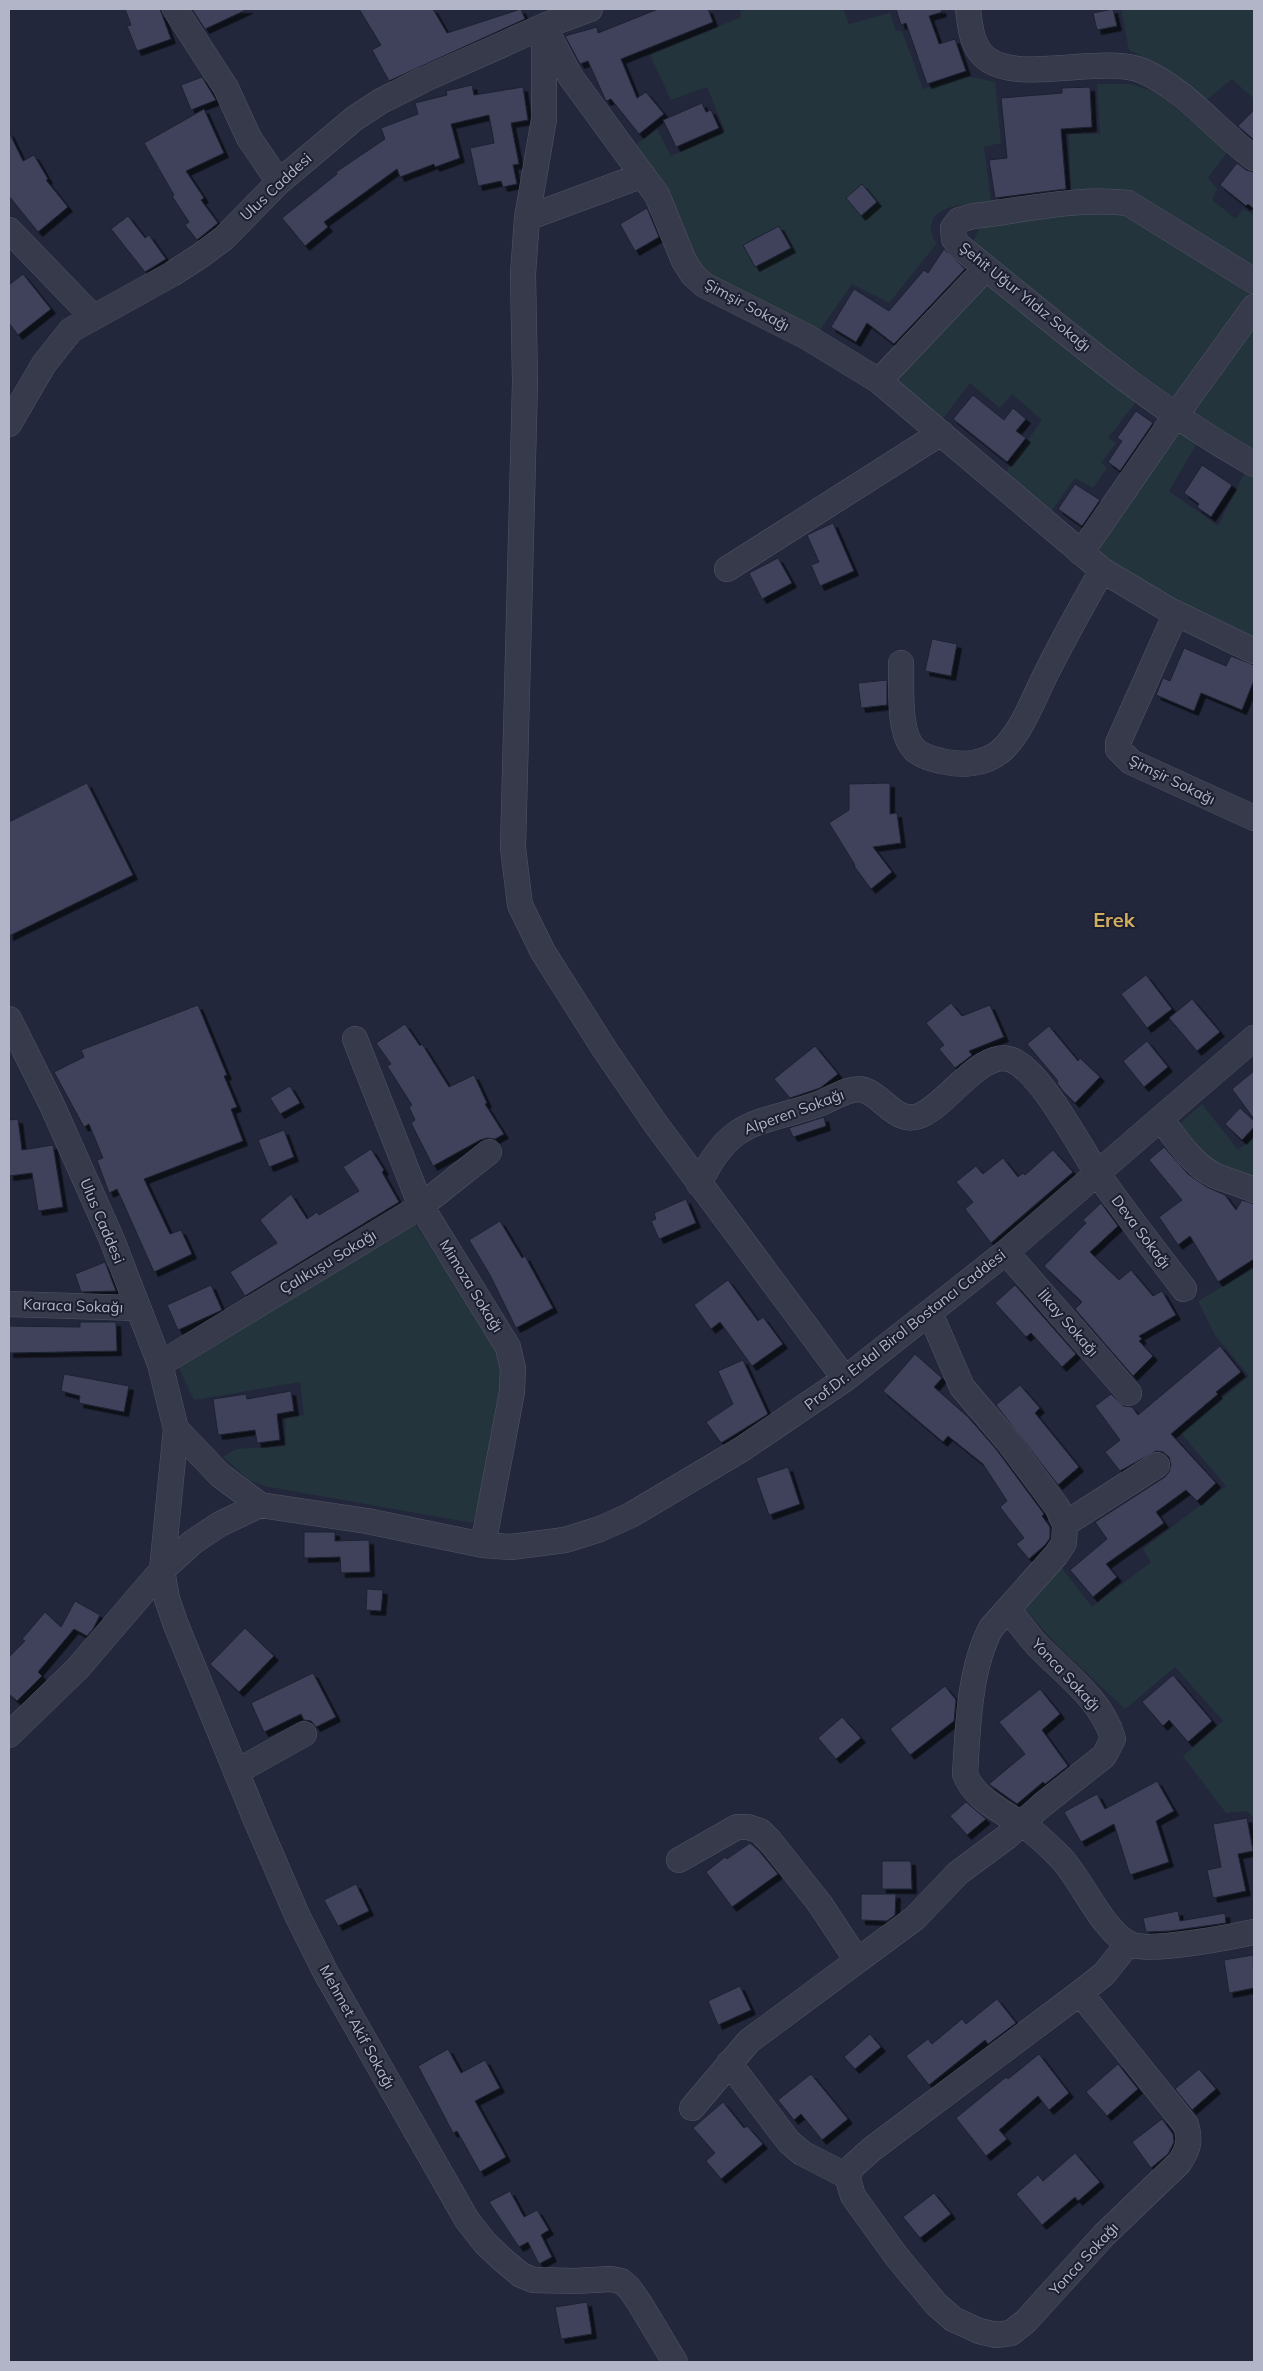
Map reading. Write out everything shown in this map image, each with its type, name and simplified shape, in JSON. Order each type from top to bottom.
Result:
[{"type":"street","points":[[175,9],[226,88],[249,138],[279,182]]},
{"type":"street","name":"Ulus Caddesi","points":[[9,424],[58,344],[71,330],[172,274],[200,256],[224,238],[279,182],[354,118],[381,101],[423,80],[556,18],[590,9]]},
{"type":"street","points":[[968,9],[972,37],[979,51],[994,64],[1020,69],[1105,66],[1141,71],[1177,92],[1254,158]]},
{"type":"street","points":[[556,18],[544,119],[527,218],[523,274],[525,382],[513,781],[513,848],[520,905],[543,952],[605,1050],[699,1184],[845,1379]]},
{"type":"street","name":"Şimşir Sokağı","points":[[556,18],[570,76],[643,175],[665,210],[684,261],[693,275],[704,285],[807,337],[879,381],[1102,570],[1142,596],[1254,651]]},
{"type":"street","points":[[527,218],[643,175]]},
{"type":"street","name":"Şehit Uğur Yıldız Sokağı","points":[[1254,281],[1128,203],[1111,201],[974,216],[958,220],[953,228],[954,238],[960,246],[1110,366],[1223,447],[1254,464]]},
{"type":"street","points":[[9,230],[92,317]]},
{"type":"street","points":[[879,381],[986,268]]},
{"type":"street","points":[[1080,553],[1254,307]]},
{"type":"street","points":[[727,569],[941,433]]},
{"type":"street","points":[[901,663],[903,720],[908,741],[916,751],[929,758],[951,764],[967,764],[993,756],[1008,743],[1023,720],[1061,644],[1102,570]]},
{"type":"street","name":"Şimşir Sokağı","points":[[1176,613],[1118,743],[1118,750],[1131,762],[1254,818]]},
{"type":"street","name":"Ulus Caddesi","points":[[9,1019],[64,1132],[112,1240],[160,1364],[176,1429],[162,1570]]},
{"type":"street","name":"Prof.Dr. Erdal Birol Bostancı Caddesi","points":[[260,1505],[367,1521],[483,1546],[511,1547],[565,1540],[600,1529],[623,1518],[742,1449],[845,1379],[1006,1252],[1099,1175],[1254,1038]]},
{"type":"street","name":"Mimoza Sokağı","points":[[355,1039],[421,1206],[508,1347],[513,1369],[512,1392],[483,1546]]},
{"type":"street","name":"Alperen Sokağı","points":[[699,1184],[709,1162],[724,1142],[752,1124],[810,1107],[853,1090],[862,1089],[870,1092],[896,1113],[906,1118],[916,1118],[933,1107],[986,1063],[1003,1058],[1013,1060],[1036,1081],[1099,1175]]},
{"type":"street","points":[[1161,1119],[1183,1148],[1204,1168],[1226,1180],[1254,1190]]},
{"type":"street","name":"Çalıkuşu Sokağı","points":[[160,1364],[421,1206],[489,1152]]},
{"type":"street","name":"Deva Sokağı","points":[[1099,1175],[1184,1289]]},
{"type":"street","name":"İlkay Sokağı","points":[[1006,1252],[1129,1393]]},
{"type":"street","name":"Karaca Sokağı","points":[[9,1304],[137,1308]]},
{"type":"street","points":[[930,1313],[962,1387],[1036,1476],[1057,1507],[1065,1524],[1064,1543],[991,1628],[984,1642],[975,1668],[965,1774],[969,1784],[979,1794],[1022,1824],[1063,1860],[1079,1881],[1093,1905],[1117,1934],[1128,1944],[1139,1947],[1156,1946],[1254,1932]]},
{"type":"street","name":"Ulus Caddesi","points":[[176,1429],[220,1476],[260,1505]]},
{"type":"street","points":[[1065,1524],[1157,1465]]},
{"type":"street","points":[[9,1735],[78,1668],[162,1570],[193,1542],[220,1524],[260,1505]]},
{"type":"street","name":"Mehmet Akif Sokağı","points":[[162,1570],[167,1599],[176,1625],[297,1915],[322,1965],[467,2220],[503,2260],[521,2275],[533,2280],[575,2282],[611,2279],[621,2281],[629,2288],[639,2302],[675,2362]]},
{"type":"street","name":"Yonca Sokağı","points":[[692,2108],[748,2041],[915,1918],[958,1872],[1008,1836],[1104,1756],[1113,1740],[1109,1723],[1094,1703],[1036,1643],[1008,1609]]},
{"type":"street","points":[[236,1772],[304,1734]]},
{"type":"street","points":[[679,1860],[737,1827],[748,1826],[760,1831],[820,1904],[857,1960]]},
{"type":"street","points":[[729,2063],[789,2142],[802,2153],[847,2176],[853,2166],[872,2149],[1104,1974],[1128,1944]]},
{"type":"street","name":"Yonca Sokağı","points":[[847,2176],[853,2196],[897,2257],[936,2304],[953,2319],[979,2331],[996,2336],[1011,2333],[1026,2322],[1104,2235],[1179,2163],[1186,2153],[1190,2138],[1186,2125],[1173,2107],[1080,1993]]},
{"type":"shaded area","points":[[740,9],[843,9],[849,24],[890,13],[896,31],[902,31],[923,89],[966,76],[995,82],[1001,143],[984,147],[991,201],[954,206],[934,216],[931,230],[937,243],[889,303],[852,284],[818,333],[701,274],[634,146],[657,129],[671,156],[725,131],[707,87],[671,100],[650,55],[741,17]]},
{"type":"shaded area","points":[[1121,9],[1254,9],[1254,99],[1232,79],[1203,103],[1154,63],[1129,50]]},
{"type":"shaded area","points":[[1097,84],[1130,84],[1156,92],[1228,151],[1208,178],[1217,189],[1212,200],[1236,219],[1243,209],[1254,215],[1254,270],[1142,203],[1071,196],[1069,134],[1100,134]]},
{"type":"shaded area","points":[[1117,207],[1254,293],[1254,298],[1175,400],[982,254],[973,242],[982,223]]},
{"type":"shaded area","points":[[987,279],[1138,399],[1108,438],[1116,443],[1101,463],[1107,468],[1093,488],[1075,478],[1048,516],[1003,476],[1042,420],[1012,394],[1000,408],[970,383],[940,422],[891,384]]},
{"type":"shaded area","points":[[1254,320],[1254,456],[1184,412]]},
{"type":"shaded area","points":[[1173,427],[1196,445],[1169,491],[1218,526],[1246,470],[1254,474],[1254,644],[1172,604],[1093,549]]},
{"type":"shaded area","points":[[1202,1104],[1238,1150],[1254,1137],[1254,1181],[1207,1160],[1176,1127]]},
{"type":"shaded area","points":[[412,1220],[494,1342],[503,1378],[482,1492],[473,1523],[264,1486],[249,1480],[223,1457],[236,1449],[286,1446],[285,1417],[304,1415],[300,1382],[194,1400],[177,1364]]},
{"type":"shaded area","points":[[1254,1268],[1254,1818],[1247,1811],[1226,1813],[1183,1756],[1223,1721],[1175,1667],[1125,1709],[1058,1646],[1021,1605],[1061,1567],[1092,1607],[1151,1562],[1143,1549],[1226,1486],[1181,1433],[1249,1376],[1215,1335],[1198,1301]]},
{"type":"building","points":[[125,9],[160,9],[171,39],[137,51],[127,26],[131,25]]},
{"type":"building","points":[[192,9],[248,9],[205,29]]},
{"type":"building","points":[[359,9],[433,9],[447,33],[521,9],[525,19],[389,81],[372,50],[381,45]]},
{"type":"building","points":[[658,9],[708,9],[713,22],[621,59],[637,98],[646,92],[664,114],[639,134],[611,99],[606,101],[588,61],[580,64],[565,36],[597,27],[598,33]]},
{"type":"building","points":[[896,9],[941,9],[942,12],[929,16],[939,44],[955,39],[966,71],[927,84],[906,23],[901,25]]},
{"type":"building","points":[[1113,9],[1117,26],[1097,30],[1093,13]]},
{"type":"building","points":[[202,77],[216,100],[191,110],[181,85]]},
{"type":"building","points":[[472,85],[474,95],[523,87],[528,120],[511,123],[519,164],[513,165],[517,184],[503,187],[501,181],[478,186],[470,148],[494,143],[489,115],[451,124],[460,158],[435,167],[434,164],[400,177],[397,169],[324,222],[328,227],[305,246],[282,218],[337,174],[336,172],[385,139],[381,128],[418,114],[415,103],[447,95],[446,91]]},
{"type":"building","points":[[1090,87],[1092,127],[1061,129],[1066,189],[995,198],[989,160],[1007,158],[1001,98],[1062,93],[1062,88]]},
{"type":"building","points":[[702,103],[706,112],[711,110],[719,128],[676,147],[663,120]]},
{"type":"building","points":[[204,109],[224,153],[186,171],[204,198],[201,200],[218,223],[197,240],[185,225],[189,222],[172,196],[174,195],[144,143]]},
{"type":"building","points":[[1254,110],[1254,140],[1238,126]]},
{"type":"building","points":[[9,132],[23,161],[34,155],[48,179],[46,180],[68,207],[38,232],[9,196]]},
{"type":"building","points":[[1237,163],[1246,170],[1254,172],[1254,209],[1248,204],[1246,206],[1220,185]]},
{"type":"building","points":[[862,184],[877,202],[861,216],[846,198]]},
{"type":"building","points":[[647,208],[659,237],[635,251],[620,224]]},
{"type":"building","points":[[128,216],[145,238],[149,235],[166,259],[145,272],[111,229]]},
{"type":"building","points":[[779,226],[791,248],[755,267],[743,245]]},
{"type":"building","points":[[944,249],[965,269],[894,344],[867,323],[856,342],[831,327],[854,289],[889,311],[924,270],[928,273]]},
{"type":"building","points":[[23,274],[51,309],[18,335],[9,323],[9,285]]},
{"type":"building","points":[[973,395],[1004,420],[1013,408],[1026,419],[1016,431],[1026,438],[1007,462],[953,419]]},
{"type":"building","points":[[1136,411],[1153,423],[1120,471],[1108,462],[1122,441],[1117,438]]},
{"type":"building","points":[[1202,465],[1232,485],[1211,517],[1197,507],[1199,504],[1184,493]]},
{"type":"building","points":[[1075,484],[1100,500],[1082,526],[1058,509]]},
{"type":"building","points":[[833,523],[854,571],[820,586],[811,565],[819,562],[807,535]]},
{"type":"building","points":[[778,558],[792,583],[762,599],[749,573]]},
{"type":"building","points":[[932,639],[957,644],[951,676],[925,671]]},
{"type":"building","points":[[1184,648],[1226,666],[1231,656],[1254,665],[1254,680],[1242,710],[1201,693],[1194,711],[1156,695],[1163,678],[1170,681]]},
{"type":"building","points":[[887,680],[887,705],[861,708],[858,683]]},
{"type":"building","points":[[87,783],[133,875],[9,936],[9,822]]},
{"type":"building","points":[[890,783],[890,814],[897,813],[901,843],[873,847],[892,872],[871,889],[854,866],[829,823],[849,810],[849,784]]},
{"type":"building","points":[[1146,975],[1172,1009],[1147,1028],[1121,994]]},
{"type":"building","points":[[1192,999],[1220,1032],[1197,1051],[1169,1018]]},
{"type":"building","points":[[951,1003],[962,1016],[990,1005],[1004,1037],[969,1051],[972,1055],[955,1068],[939,1049],[944,1045],[926,1023]]},
{"type":"building","points":[[198,1005],[227,1075],[224,1076],[237,1107],[231,1109],[243,1141],[144,1179],[170,1234],[181,1230],[192,1254],[154,1272],[117,1189],[109,1193],[97,1160],[103,1158],[89,1124],[84,1127],[54,1072],[84,1057],[81,1050]]},
{"type":"building","points":[[405,1024],[420,1046],[422,1044],[449,1087],[474,1075],[487,1103],[485,1104],[504,1134],[495,1139],[487,1138],[480,1140],[433,1166],[411,1123],[415,1120],[409,1107],[412,1105],[387,1066],[391,1064],[376,1043]]},
{"type":"building","points":[[1049,1026],[1078,1061],[1080,1058],[1100,1077],[1075,1103],[1063,1091],[1057,1083],[1058,1081],[1027,1044]]},
{"type":"building","points":[[1147,1041],[1168,1067],[1144,1087],[1123,1061]]},
{"type":"building","points":[[815,1046],[838,1074],[820,1088],[790,1098],[774,1079]]},
{"type":"building","points":[[1254,1071],[1254,1119],[1232,1089]]},
{"type":"building","points":[[290,1086],[300,1103],[280,1114],[270,1098]]},
{"type":"building","points":[[1240,1108],[1254,1121],[1254,1127],[1242,1140],[1225,1124]]},
{"type":"building","points":[[824,1117],[826,1126],[793,1137],[789,1128]]},
{"type":"building","points":[[18,1119],[22,1150],[53,1145],[63,1207],[38,1211],[32,1173],[9,1176],[9,1120]]},
{"type":"building","points":[[284,1130],[294,1157],[269,1167],[258,1140]]},
{"type":"building","points":[[1164,1147],[1188,1174],[1207,1187],[1225,1195],[1236,1210],[1242,1200],[1254,1204],[1254,1259],[1218,1282],[1190,1236],[1178,1245],[1159,1217],[1182,1200],[1149,1160]]},
{"type":"building","points":[[371,1149],[384,1170],[382,1172],[399,1202],[245,1296],[230,1272],[277,1243],[260,1220],[291,1194],[307,1219],[317,1212],[319,1215],[359,1191],[343,1167]]},
{"type":"building","points":[[1053,1150],[1073,1172],[991,1243],[965,1209],[973,1202],[956,1182],[976,1166],[983,1174],[1003,1158],[1018,1177],[1023,1173],[1025,1175]]},
{"type":"building","points":[[686,1199],[696,1223],[659,1239],[651,1221],[656,1219],[654,1213]]},
{"type":"building","points":[[1101,1203],[1118,1226],[1090,1252],[1119,1280],[1131,1270],[1153,1296],[1162,1291],[1176,1315],[1139,1336],[1142,1339],[1139,1341],[1153,1356],[1133,1376],[1075,1309],[1082,1302],[1044,1266],[1086,1223],[1083,1220]]},
{"type":"building","points":[[500,1221],[522,1258],[525,1256],[553,1308],[516,1328],[490,1275],[469,1240]]},
{"type":"building","points":[[105,1262],[116,1291],[81,1292],[75,1274]]},
{"type":"building","points":[[728,1280],[758,1321],[763,1317],[783,1344],[752,1366],[720,1322],[711,1329],[694,1305]]},
{"type":"building","points":[[211,1285],[222,1310],[178,1330],[167,1305]]},
{"type":"building","points":[[1015,1285],[1076,1354],[1062,1367],[1031,1333],[1026,1337],[995,1303]]},
{"type":"building","points":[[80,1322],[116,1322],[117,1351],[9,1353],[9,1326],[80,1327]]},
{"type":"building","points":[[1220,1346],[1241,1372],[1216,1392],[1218,1394],[1171,1434],[1216,1483],[1197,1501],[1186,1490],[1156,1512],[1164,1523],[1106,1564],[1117,1577],[1093,1597],[1070,1570],[1107,1539],[1095,1522],[1165,1477],[1171,1465],[1169,1457],[1163,1452],[1156,1451],[1120,1471],[1105,1452],[1120,1440],[1095,1406],[1111,1394],[1124,1406],[1132,1407],[1138,1415]]},
{"type":"building","points":[[915,1354],[942,1378],[934,1387],[968,1417],[996,1449],[1044,1514],[1042,1516],[1050,1527],[1050,1538],[1029,1559],[1016,1544],[1024,1538],[1000,1507],[1007,1501],[983,1464],[948,1436],[943,1442],[883,1391]]},
{"type":"building","points":[[743,1360],[768,1414],[721,1443],[706,1422],[733,1404],[718,1371]]},
{"type":"building","points":[[64,1374],[129,1386],[124,1412],[79,1403],[80,1396],[61,1391]]},
{"type":"building","points":[[1020,1385],[1040,1408],[1035,1413],[1079,1467],[1058,1485],[996,1405]]},
{"type":"building","points":[[291,1391],[294,1411],[277,1414],[280,1440],[257,1443],[255,1430],[218,1435],[213,1399],[246,1394],[247,1399]]},
{"type":"building","points":[[788,1467],[800,1504],[769,1515],[756,1478]]},
{"type":"building","points":[[304,1532],[335,1532],[335,1541],[369,1540],[370,1572],[341,1573],[340,1557],[304,1558]]},
{"type":"building","points":[[367,1589],[383,1590],[381,1611],[366,1610]]},
{"type":"building","points":[[75,1601],[100,1615],[93,1629],[87,1636],[74,1629],[38,1672],[42,1676],[17,1701],[9,1694],[9,1657],[25,1641],[22,1639],[45,1612],[61,1627]]},
{"type":"building","points":[[245,1628],[274,1656],[239,1692],[210,1664]]},
{"type":"building","points":[[313,1673],[336,1717],[316,1727],[311,1721],[304,1720],[301,1714],[264,1732],[251,1703]]},
{"type":"building","points":[[1173,1675],[1212,1721],[1188,1742],[1169,1720],[1163,1726],[1142,1702]]},
{"type":"building","points":[[945,1686],[956,1700],[954,1721],[910,1755],[890,1729]]},
{"type":"building","points":[[1040,1689],[1060,1714],[1042,1730],[1068,1766],[1045,1784],[1043,1782],[1017,1804],[989,1784],[1025,1754],[999,1722]]},
{"type":"building","points":[[842,1717],[861,1738],[836,1759],[818,1738]]},
{"type":"building","points":[[1157,1781],[1174,1811],[1156,1821],[1169,1862],[1130,1875],[1114,1824],[1081,1842],[1064,1812],[1097,1794],[1105,1809]]},
{"type":"building","points":[[966,1802],[986,1819],[967,1835],[950,1816]]},
{"type":"building","points":[[1247,1818],[1253,1851],[1238,1854],[1246,1891],[1213,1898],[1207,1870],[1221,1867],[1213,1824]]},
{"type":"building","points":[[750,1843],[778,1874],[732,1907],[706,1872],[725,1857],[727,1859]]},
{"type":"building","points":[[882,1861],[911,1861],[912,1889],[882,1889]]},
{"type":"building","points":[[356,1884],[369,1911],[338,1926],[324,1900]]},
{"type":"building","points":[[861,1894],[896,1894],[895,1915],[887,1921],[861,1920]]},
{"type":"building","points":[[1178,1911],[1180,1921],[1225,1913],[1226,1923],[1170,1931],[1146,1932],[1143,1918]]},
{"type":"building","points":[[1253,1955],[1254,1988],[1229,1993],[1224,1960]]},
{"type":"building","points":[[740,1986],[751,2010],[718,2025],[708,2001]]},
{"type":"building","points":[[997,1999],[1016,2023],[988,2044],[985,2040],[929,2085],[906,2056],[928,2039],[932,2044],[962,2019],[966,2024]]},
{"type":"building","points":[[870,2034],[881,2047],[855,2069],[844,2057]]},
{"type":"building","points":[[448,2049],[461,2073],[485,2060],[500,2088],[475,2101],[506,2157],[480,2172],[457,2131],[453,2133],[418,2066]]},
{"type":"building","points":[[1039,2054],[1069,2093],[1049,2110],[1038,2096],[999,2130],[1007,2139],[986,2156],[956,2118],[1006,2077],[1008,2079]]},
{"type":"building","points":[[1118,2064],[1138,2089],[1107,2116],[1086,2092]]},
{"type":"building","points":[[1199,2069],[1216,2089],[1192,2110],[1175,2089]]},
{"type":"building","points":[[811,2074],[848,2119],[822,2140],[801,2114],[794,2120],[778,2100]]},
{"type":"building","points":[[723,2102],[744,2128],[747,2126],[763,2144],[721,2179],[706,2161],[715,2153],[693,2128]]},
{"type":"building","points":[[1162,2119],[1173,2134],[1174,2142],[1168,2154],[1151,2168],[1132,2142]]},
{"type":"building","points":[[1075,2153],[1100,2182],[1078,2201],[1075,2197],[1042,2225],[1016,2194],[1038,2175],[1043,2181]]},
{"type":"building","points":[[510,2191],[524,2217],[537,2210],[549,2230],[541,2235],[552,2257],[539,2264],[528,2242],[519,2247],[489,2202]]},
{"type":"building","points":[[934,2193],[951,2214],[920,2238],[903,2217]]},
{"type":"building","points":[[587,2302],[592,2334],[561,2339],[555,2307]]},
{"type":"district","name":"Erek","points":[[1114,920]]}]
